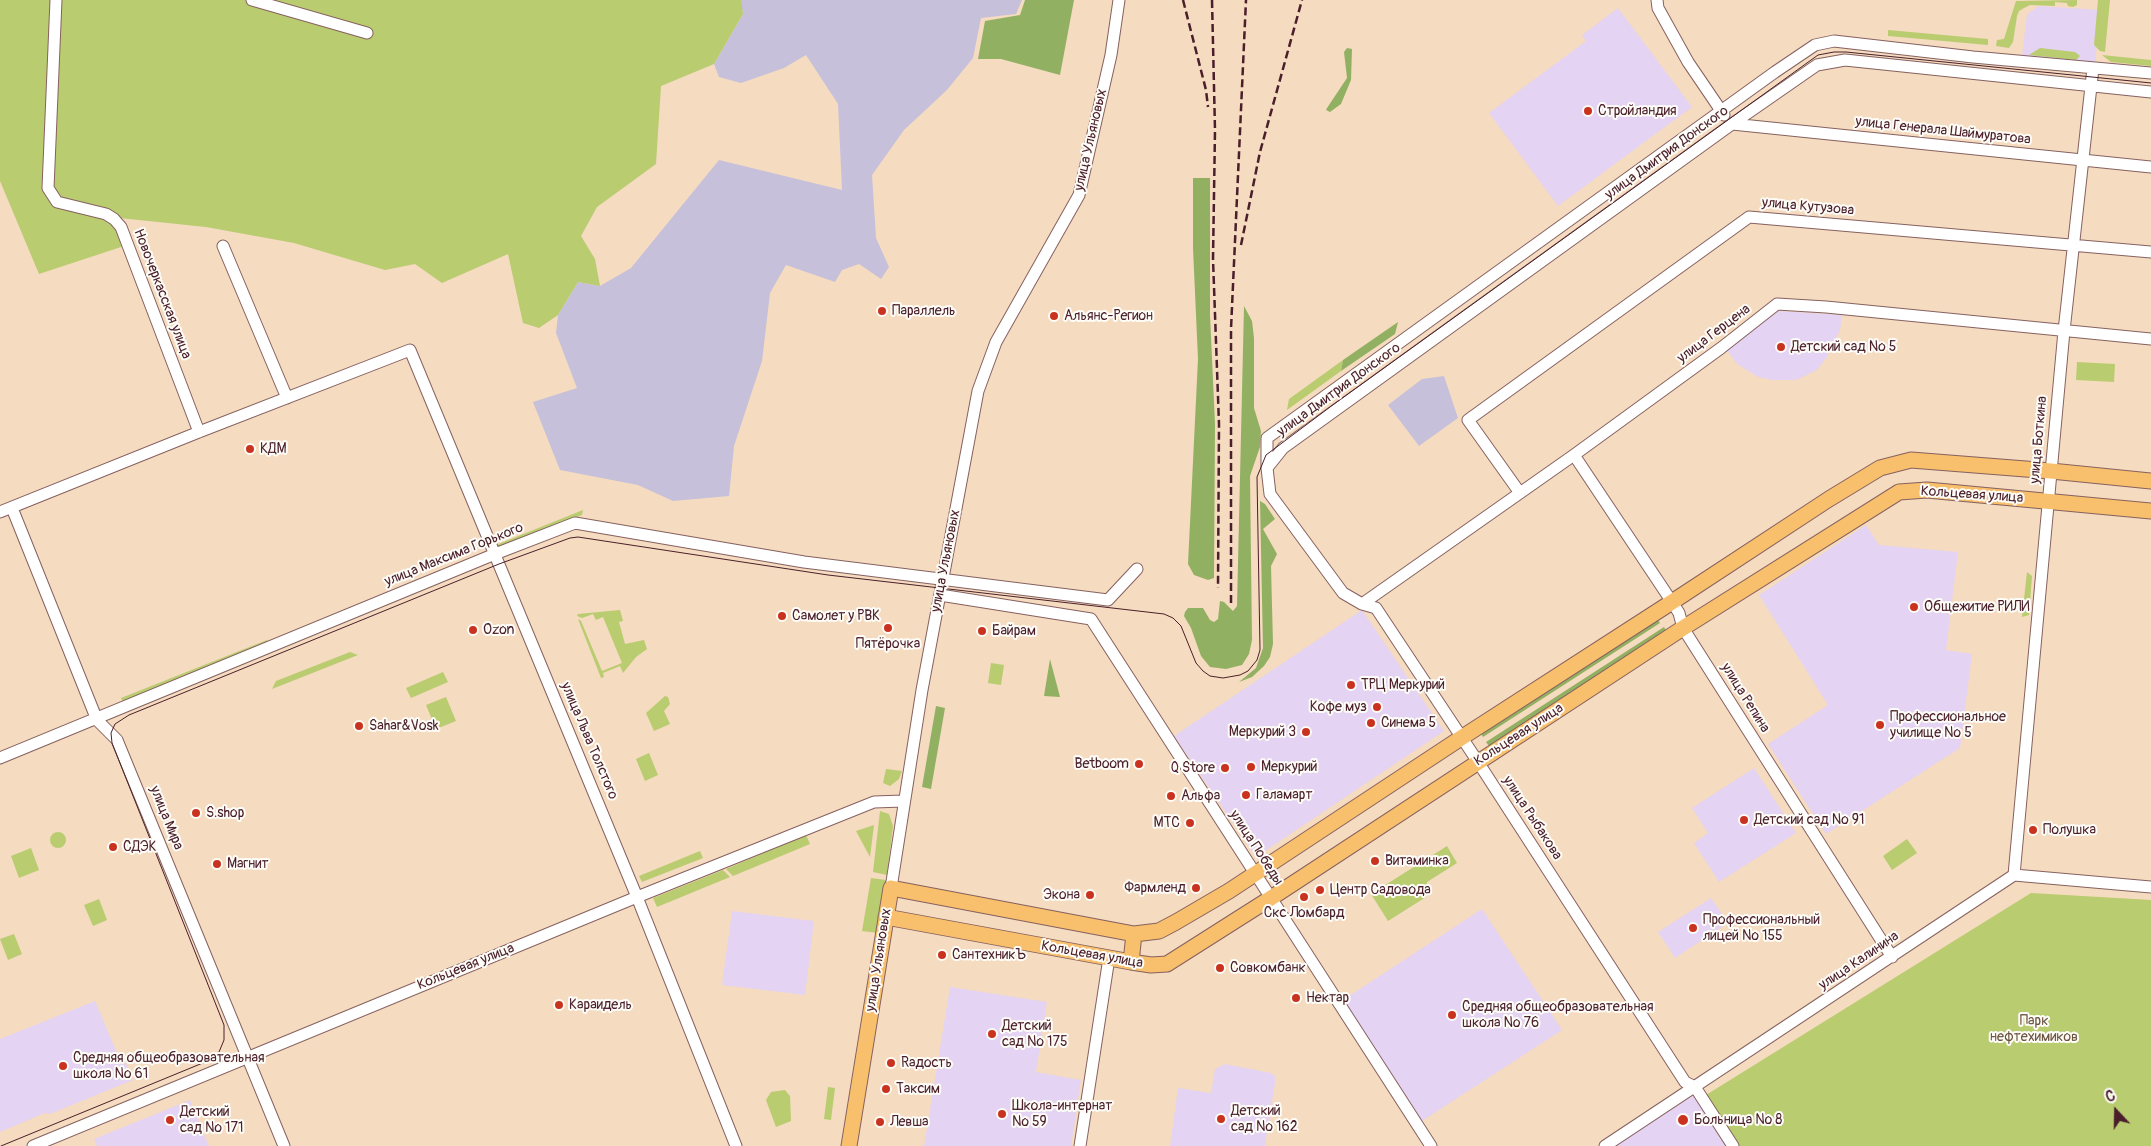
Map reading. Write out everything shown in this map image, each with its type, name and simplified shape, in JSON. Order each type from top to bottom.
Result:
[{"type":"main road","name":"Кольцевая улица","points":[[891,888],[1134,934],[1159,930],[1176,922],[1254,873],[1829,499],[1880,468],[1911,460],[2151,481]]},
{"type":"main road","name":"Кольцевая улица","points":[[886,917],[1131,962],[1151,965],[1167,964],[1683,628],[1899,492],[1926,490],[2151,511]]},
{"type":"main road","name":"улица Ульяновых","points":[[849,1146],[891,888]]},
{"type":"main road","points":[[1131,962],[1134,934]]},
{"type":"street","name":"Новочеркасская улица","points":[[56,0],[48,188],[58,202],[106,214],[121,227],[199,432]]},
{"type":"street","points":[[252,0],[367,33]]},
{"type":"street","name":"улица Ульяновых","points":[[891,888],[903,801],[978,391],[996,342],[1079,195],[1111,56],[1119,0]]},
{"type":"street","points":[[1656,0],[1658,8],[1688,62],[1732,124]]},
{"type":"street","name":"улица Дмитрия Донского","points":[[1267,438],[1815,45],[1834,41],[1973,58],[2151,73]]},
{"type":"street","name":"улица Дмитрия Донского","points":[[1267,468],[1284,448],[1732,124],[1818,65],[1845,60],[2151,92]]},
{"type":"street","name":"улица Боткина","points":[[2014,875],[2064,331],[2093,68]]},
{"type":"street","name":"улица Генерала Шаймуратова","points":[[1732,124],[2151,168]]},
{"type":"street","name":"улица Кутузова","points":[[1520,493],[1468,420],[1749,217],[2151,252]]},
{"type":"street","points":[[0,512],[287,398],[223,246]]},
{"type":"street","name":"улица Герцена","points":[[1362,604],[1574,455],[1721,348],[1777,304],[1826,307],[2151,339]]},
{"type":"street","name":"улица Льва Толстого","points":[[287,398],[410,350],[637,897],[736,1146]]},
{"type":"street","name":"улица Рыбакова","points":[[1267,438],[1267,468],[1270,494],[1343,593],[1362,604],[1376,608],[1685,1082],[1695,1087],[1733,1146]]},
{"type":"street","name":"улица Репина","points":[[1574,455],[1672,602],[1679,614],[1683,628],[1892,957]]},
{"type":"street","name":"улица Мира","points":[[12,508],[97,720],[117,740],[284,1146]]},
{"type":"street","name":"улица Максима Горького","points":[[0,758],[97,720],[494,554],[575,523],[804,562],[1108,600],[1137,569]]},
{"type":"street","name":"улица Победы","points":[[940,595],[1091,619],[1431,1146]]},
{"type":"street","name":"Кольцевая улица","points":[[33,1146],[247,1056],[874,802],[903,801]]},
{"type":"street","points":[[2014,875],[2151,888]]},
{"type":"street","name":"улица Калинина","points":[[1604,1146],[2014,875]]},
{"type":"street","points":[[1080,1146],[1109,958]]},
{"type":"shaded area","points":[[740,0],[1022,0],[1016,14],[981,18],[973,58],[947,90],[904,130],[872,175],[876,238],[889,267],[881,279],[859,264],[842,270],[835,282],[786,265],[770,293],[762,361],[734,446],[729,496],[673,501],[638,485],[560,470],[533,402],[577,388],[556,333],[558,315],[578,282],[600,286],[631,268],[719,160],[842,190],[838,104],[806,55],[784,68],[741,83],[719,77],[714,64],[743,14]]},
{"type":"shaded area","points":[[2039,6],[2100,10],[2095,64],[2022,56],[2027,14]]},
{"type":"shaded area","points":[[1618,8],[1692,107],[1558,206],[1489,113],[1586,41],[1582,35]]},
{"type":"shaded area","name":"Детский сад № 5","points":[[1779,311],[1842,315],[1840,330],[1827,357],[1817,370],[1796,380],[1772,380],[1758,377],[1737,364],[1726,349]]},
{"type":"shaded area","points":[[1444,376],[1458,418],[1419,446],[1388,405],[1422,379]]},
{"type":"shaded area","points":[[1866,525],[1879,545],[1958,552],[1946,650],[1972,654],[1960,748],[1826,834],[1768,744],[1828,705],[1759,595]]},
{"type":"shaded area","points":[[1362,610],[1444,731],[1256,857],[1174,736]]},
{"type":"shaded area","name":"Детский сад № 91","points":[[1754,768],[1796,833],[1719,882],[1694,843],[1708,833],[1692,808]]},
{"type":"shaded area","name":"Профессиональный лицей № 155","points":[[1711,898],[1728,923],[1675,958],[1658,932]]},
{"type":"shaded area","name":"Средняя общеобразовательная школа № 76","points":[[1482,909],[1562,1030],[1422,1121],[1343,1000]]},
{"type":"shaded area","points":[[732,911],[814,921],[805,995],[722,985]]},
{"type":"shaded area","points":[[950,987],[1047,1002],[1036,1072],[1081,1080],[1071,1146],[924,1146]]},
{"type":"shaded area","name":"Средняя общеобразовательная школа № 61","points":[[95,1001],[117,1053],[121,1052],[133,1080],[0,1132],[0,1039]]},
{"type":"shaded area","name":"Детский сад № 162","points":[[1225,1064],[1271,1073],[1276,1077],[1265,1146],[1170,1146],[1178,1088],[1211,1093],[1215,1069]]},
{"type":"shaded area","name":"Больница № 8","points":[[1694,1095],[1727,1146],[1614,1146]]},
{"type":"shaded area","name":"Детский сад № 171","points":[[190,1100],[209,1146],[97,1146],[94,1139]]},
{"type":"green space","points":[[0,0],[741,0],[743,14],[714,64],[661,86],[656,164],[597,207],[581,236],[595,259],[600,286],[578,282],[558,315],[539,328],[523,323],[508,254],[442,283],[415,264],[385,270],[294,243],[206,227],[110,217],[124,246],[39,274],[0,181]]},
{"type":"green space","points":[[1025,0],[1074,0],[1060,75],[1001,59],[978,59],[985,21],[1020,15]]},
{"type":"green space","points":[[2077,0],[2077,5],[2073,7],[2068,6],[2067,3],[2055,2],[2055,6],[2030,5],[2024,8],[2019,11],[2017,16],[2013,42],[2009,48],[1996,46],[1997,40],[2004,39],[2016,1]]},
{"type":"green space","points":[[2098,0],[2110,0],[2105,52],[2100,51],[2094,45]]},
{"type":"green space","points":[[1888,30],[1988,39],[1988,45],[1888,36]]},
{"type":"green space","points":[[1347,48],[1352,49],[1351,80],[1341,104],[1330,112],[1326,110],[1347,78],[1344,52]]},
{"type":"green space","points":[[2040,48],[2075,52],[2080,56],[2076,60],[2029,55]]},
{"type":"green space","points":[[2102,55],[2151,60],[2151,66],[2111,62]]},
{"type":"green space","points":[[1193,178],[1210,178],[1210,315],[1215,424],[1214,578],[1208,580],[1194,575],[1188,564],[1198,359],[1193,248]]},
{"type":"green space","points":[[1244,306],[1252,321],[1254,338],[1254,408],[1261,431],[1260,447],[1250,476],[1252,640],[1249,654],[1242,665],[1226,669],[1210,667],[1201,656],[1191,628],[1184,616],[1188,608],[1203,608],[1210,620],[1214,622],[1218,619],[1220,601],[1224,602],[1233,611],[1237,606]]},
{"type":"green space","points":[[1398,322],[1395,334],[1341,371],[1343,360]]},
{"type":"green space","points":[[1343,360],[1341,371],[1287,410],[1289,399]]},
{"type":"green space","points":[[2077,362],[2115,364],[2114,382],[2076,380]]},
{"type":"green space","points":[[1260,501],[1265,504],[1275,519],[1263,529],[1277,554],[1271,566],[1273,644],[1270,657],[1264,666],[1252,677],[1239,682],[1256,668],[1263,648]]},
{"type":"green space","points":[[583,510],[582,515],[498,549],[496,545]]},
{"type":"green space","points":[[2027,572],[2032,576],[2029,615],[2022,617]]},
{"type":"green space","points":[[620,610],[623,621],[619,622],[625,644],[644,640],[647,649],[636,657],[623,673],[620,666],[603,673],[604,677],[601,678],[578,619],[581,621],[602,671],[622,663],[603,617],[596,620],[593,614],[582,618],[577,616],[578,614]]},
{"type":"green space","points":[[1657,618],[1660,623],[1483,737],[1480,732]]},
{"type":"green space","points":[[1664,627],[1667,632],[1489,746],[1486,742]]},
{"type":"green space","points":[[267,640],[268,642],[123,702],[121,698]]},
{"type":"green space","points":[[350,652],[358,655],[272,689],[276,681]]},
{"type":"green space","points":[[1050,659],[1060,697],[1044,696]]},
{"type":"green space","points":[[991,663],[1004,665],[1001,685],[988,683]]},
{"type":"green space","points":[[443,672],[448,682],[411,698],[406,688]]},
{"type":"green space","points":[[665,696],[668,697],[670,704],[664,711],[670,724],[654,731],[646,713]]},
{"type":"green space","points":[[446,697],[456,721],[436,729],[426,705]]},
{"type":"green space","points":[[936,706],[945,708],[931,789],[922,787]]},
{"type":"green space","points":[[649,753],[658,775],[645,781],[636,759]]},
{"type":"green space","points":[[886,769],[902,771],[899,779],[890,786],[883,783]]},
{"type":"green space","points":[[880,811],[889,814],[893,826],[887,875],[873,872]]},
{"type":"green space","points":[[874,825],[870,857],[856,831]]},
{"type":"green space","points":[[58,832],[66,840],[58,848],[50,840]]},
{"type":"green space","points":[[806,835],[810,844],[733,876],[726,869]]},
{"type":"green space","points":[[1907,839],[1917,853],[1892,870],[1883,856]]},
{"type":"green space","points":[[1447,846],[1457,863],[1427,882],[1426,897],[1388,921],[1371,894]]},
{"type":"green space","points":[[31,848],[39,870],[19,878],[11,856]]},
{"type":"green space","points":[[700,851],[703,858],[642,882],[639,876]]},
{"type":"green space","points":[[723,870],[730,877],[657,907],[653,898]]},
{"type":"green space","points":[[871,878],[886,880],[878,933],[862,931]]},
{"type":"green space","name":"Парк нефтехимиков","points":[[2031,893],[2151,900],[2151,1146],[1739,1146],[1706,1095]]},
{"type":"green space","points":[[99,899],[107,920],[93,926],[84,905]]},
{"type":"green space","points":[[14,934],[22,954],[8,960],[0,939]]},
{"type":"green space","points":[[828,1087],[835,1088],[831,1120],[824,1119]]},
{"type":"green space","points":[[785,1090],[790,1096],[791,1121],[776,1127],[766,1100],[771,1092]]},
{"type":"tram line","points":[[1,1146],[210,1060],[219,1052],[224,1040],[224,1025],[112,743],[111,733],[115,724],[129,715],[499,564],[570,538],[578,537],[828,575],[1164,614],[1173,618],[1181,626],[1196,663],[1203,671],[1210,676],[1223,678],[1240,675],[1248,671],[1257,660],[1260,650],[1257,477],[1266,455],[1818,55],[1846,52],[2151,83]]},
{"type":"railway","points":[[1183,0],[1206,90],[1208,107]]},
{"type":"railway","points":[[1212,0],[1215,130],[1213,259],[1219,424],[1218,588]]},
{"type":"railway","points":[[1231,603],[1231,329],[1246,0]]},
{"type":"railway","points":[[1241,245],[1260,152],[1302,0]]},
{"type":"place","name":"Стройландия","points":[[1588,111]]},
{"type":"place","name":"Параллель","points":[[882,311]]},
{"type":"place","name":"Альянс-Регион","points":[[1054,316]]},
{"type":"place","name":"Детский сад № 5","points":[[1781,347]]},
{"type":"place","name":"КДМ","points":[[250,449]]},
{"type":"place","name":"Общежитие РИЛИ","points":[[1914,607]]},
{"type":"place","name":"Самолет у РВК","points":[[782,616]]},
{"type":"place","name":"Пятёрочка","points":[[888,628]]},
{"type":"place","name":"Ozon","points":[[473,630]]},
{"type":"place","name":"Байрам","points":[[982,631]]},
{"type":"place","name":"ТРЦ Меркурий","points":[[1351,685]]},
{"type":"place","name":"Кофе муз","points":[[1377,707]]},
{"type":"place","name":"Синема 5","points":[[1371,723]]},
{"type":"place","name":"Профессиональное училище № 5","points":[[1880,725]]},
{"type":"place","name":"Sahar&Vosk","points":[[359,726]]},
{"type":"place","name":"Меркурий 3","points":[[1306,732]]},
{"type":"place","name":"Betboom","points":[[1139,764]]},
{"type":"place","name":"Меркурий","points":[[1251,767]]},
{"type":"place","name":"Q Store","points":[[1225,768]]},
{"type":"place","name":"Галамарт","points":[[1246,795]]},
{"type":"place","name":"Альфа","points":[[1171,796]]},
{"type":"place","name":"S.shop","points":[[196,813]]},
{"type":"place","name":"Детский сад № 91","points":[[1744,820]]},
{"type":"place","name":"МТС","points":[[1190,823]]},
{"type":"place","name":"Полушка","points":[[2033,830]]},
{"type":"place","name":"СДЭК","points":[[113,847]]},
{"type":"place","name":"Витаминка","points":[[1375,861]]},
{"type":"place","name":"Магнит","points":[[217,864]]},
{"type":"place","name":"Фармленд","points":[[1196,888]]},
{"type":"place","name":"Центр Садовода","points":[[1320,890]]},
{"type":"place","name":"Экона","points":[[1090,895]]},
{"type":"place","name":"Скс Ломбард","points":[[1304,897]]},
{"type":"place","name":"Профессиональный лицей № 155","points":[[1693,928]]},
{"type":"place","name":"СантехникЪ","points":[[942,955]]},
{"type":"place","name":"Совкомбанк","points":[[1220,968]]},
{"type":"place","name":"Нектар","points":[[1296,998]]},
{"type":"place","name":"Караидель","points":[[559,1005]]},
{"type":"place","name":"Средняя общеобразовательная школа № 76","points":[[1452,1015]]},
{"type":"place","name":"Детский сад № 175","points":[[992,1034]]},
{"type":"place","name":"Rадость","points":[[891,1063]]},
{"type":"place","name":"Средняя общеобразовательная школа № 61","points":[[63,1066]]},
{"type":"place","name":"Таксим","points":[[886,1089]]},
{"type":"place","name":"Школа-интернат № 59","points":[[1002,1114]]},
{"type":"place","name":"Детский сад № 162","points":[[1221,1119]]},
{"type":"place","name":"Детский сад № 171","points":[[170,1120]]},
{"type":"place","name":"Больница № 8","points":[[1683,1120]]},
{"type":"place","name":"Левша","points":[[880,1122]]}]
